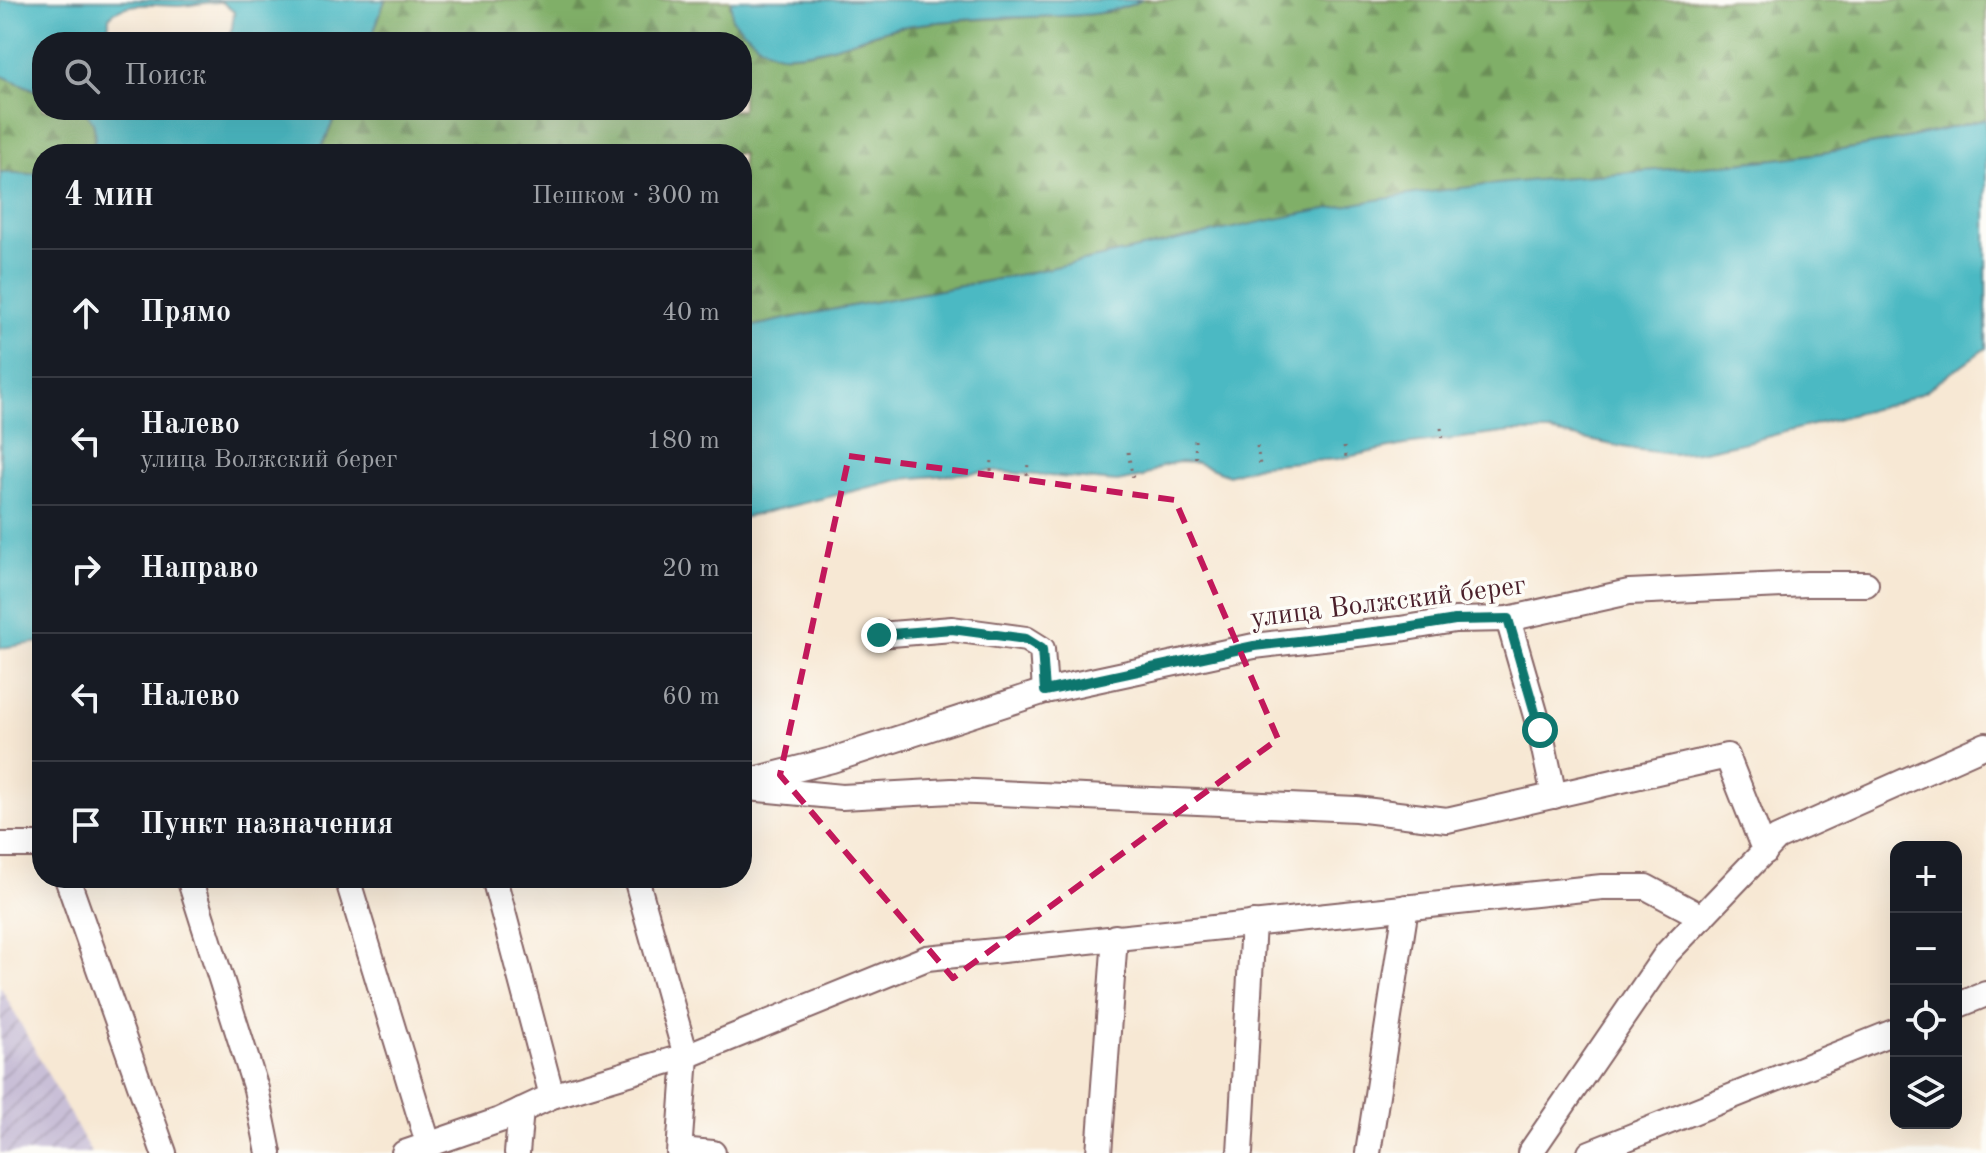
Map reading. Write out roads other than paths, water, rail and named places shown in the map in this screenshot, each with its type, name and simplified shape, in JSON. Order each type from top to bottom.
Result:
[{"type":"street","name":"улица Волжский берег","points":[[752,782],[832,760],[1045,691],[1254,646],[1455,620],[1508,619],[1629,592],[1866,584]]},
{"type":"street","points":[[1508,619],[1540,730],[1554,796]]},
{"type":"street","points":[[879,635],[952,629],[1026,639],[1042,649],[1045,691]]},
{"type":"street","points":[[1530,1153],[1667,953],[1777,838],[1986,745]]},
{"type":"street","points":[[752,786],[842,797],[952,791],[1340,808],[1447,820],[1727,756],[1765,852]]},
{"type":"street","points":[[0,845],[32,845]]},
{"type":"street","points":[[404,1153],[552,1096],[686,1056],[927,958],[1602,887],[1646,887],[1702,917]]},
{"type":"street","points":[[71,888],[164,1153]]},
{"type":"street","points":[[192,888],[256,1089],[269,1153]]},
{"type":"street","points":[[350,888],[428,1143]]},
{"type":"street","points":[[497,888],[552,1096]]},
{"type":"street","points":[[639,888],[686,1056],[680,1151],[713,1153]]},
{"type":"street","points":[[1368,1153],[1406,907]]},
{"type":"street","points":[[1240,1153],[1253,923]]},
{"type":"street","points":[[1099,1153],[1115,937]]},
{"type":"street","points":[[1962,1004],[1986,994]]},
{"type":"street","points":[[1590,1153],[1890,1033]]},
{"type":"street","points":[[517,1153],[521,1110]]},
{"type":"water","points":[[0,0],[385,0],[374,32],[230,32],[234,12],[222,2],[131,6],[109,17],[108,32],[32,32],[32,89],[0,75]]},
{"type":"water","points":[[731,0],[1142,0],[1086,15],[947,21],[900,27],[797,54],[781,54],[761,45],[752,38],[752,32],[745,32],[732,19]]},
{"type":"water","points":[[1986,119],[1986,348],[1925,391],[1900,402],[1698,452],[1672,454],[1549,432],[1511,432],[1404,445],[1338,459],[1261,465],[1228,475],[1198,463],[1178,462],[1162,466],[1143,477],[1117,482],[991,471],[903,479],[752,516],[752,327],[1365,202],[1509,183],[1817,154]]},
{"type":"water","points":[[91,120],[334,120],[323,144],[93,144]]},
{"type":"water","points":[[0,172],[32,174],[32,643],[0,648]]}]
